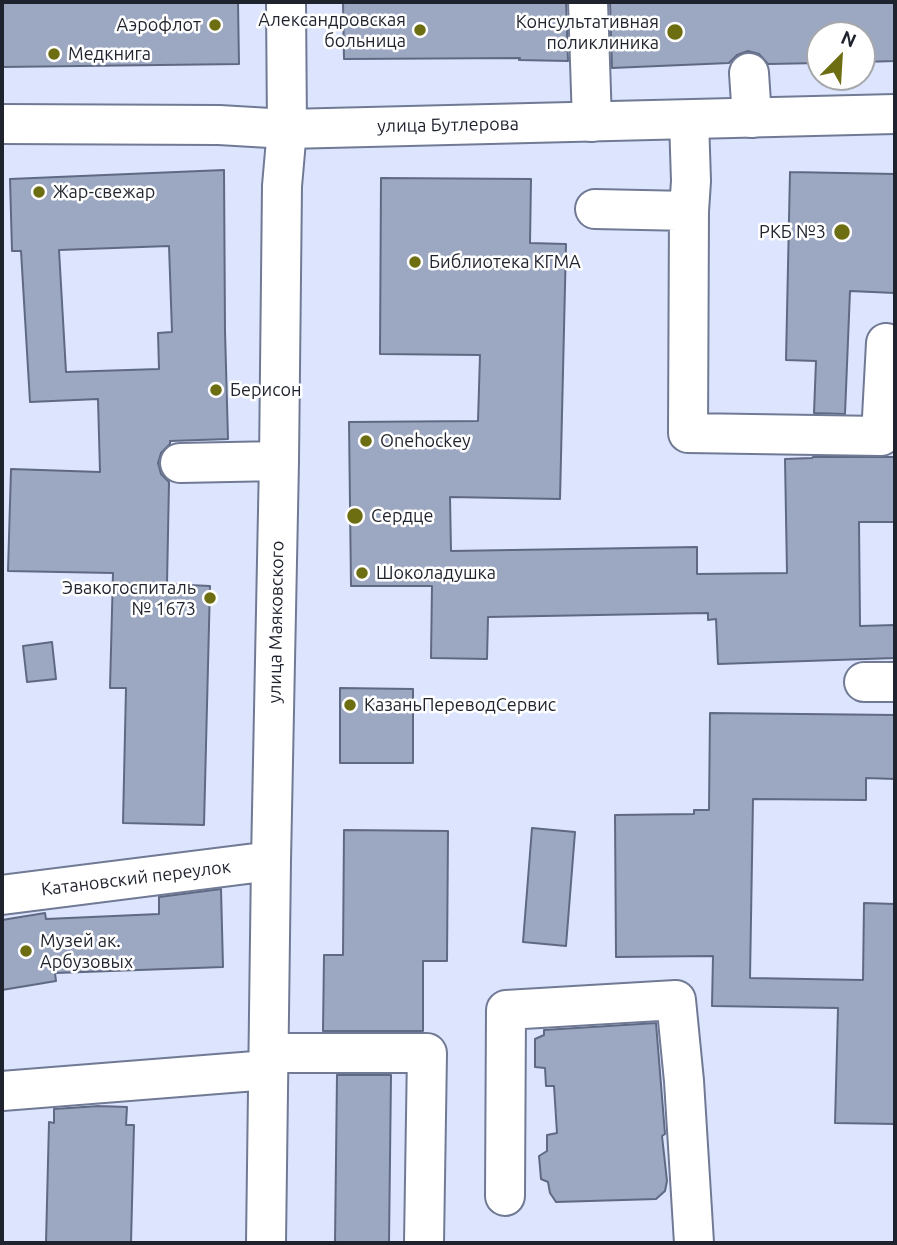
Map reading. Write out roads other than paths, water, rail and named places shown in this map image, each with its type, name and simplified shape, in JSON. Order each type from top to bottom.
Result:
[{"type":"street","name":"улица Маяковского","points":[[266,1243],[282,186],[287,129],[286,2]]},
{"type":"street","points":[[588,2],[592,122]]},
{"type":"street","points":[[749,73],[752,118]]},
{"type":"street","name":"улица Бутлерова","points":[[2,124],[219,125],[287,129],[895,114]]},
{"type":"street","points":[[689,120],[691,181],[688,433],[881,436],[887,343]]},
{"type":"street","points":[[595,209],[689,211]]},
{"type":"street","points":[[180,463],[279,461]]},
{"type":"street","name":"Катановский переулок","points":[[2,895],[271,861]]},
{"type":"street","points":[[505,1196],[506,1010],[676,1000],[694,1243]]},
{"type":"street","points":[[2,1091],[268,1062],[427,1053],[424,1243]]},
{"type":"place","name":"Аэрофлот","points":[[215,25]]},
{"type":"place","name":"Александровская больница","points":[[420,30]]},
{"type":"place","name":"Консультативная поликлиника","points":[[675,32]]},
{"type":"place","name":"Медкнига","points":[[54,54]]},
{"type":"place","name":"Жар-свежар","points":[[39,192]]},
{"type":"place","name":"РКБ №3","points":[[842,232]]},
{"type":"place","name":"Библиотека КГМА","points":[[415,262]]},
{"type":"place","name":"Берисон","points":[[216,390]]},
{"type":"place","name":"Onehockey","points":[[366,441]]},
{"type":"place","name":"Сердце","points":[[355,516]]},
{"type":"place","name":"Шоколадушка","points":[[362,573]]},
{"type":"place","name":"Эвакогоспиталь № 1673","points":[[210,598]]},
{"type":"place","name":"КазаньПереводСервис","points":[[350,705]]},
{"type":"place","name":"Музей ак. Арбузовых","points":[[26,951]]}]
